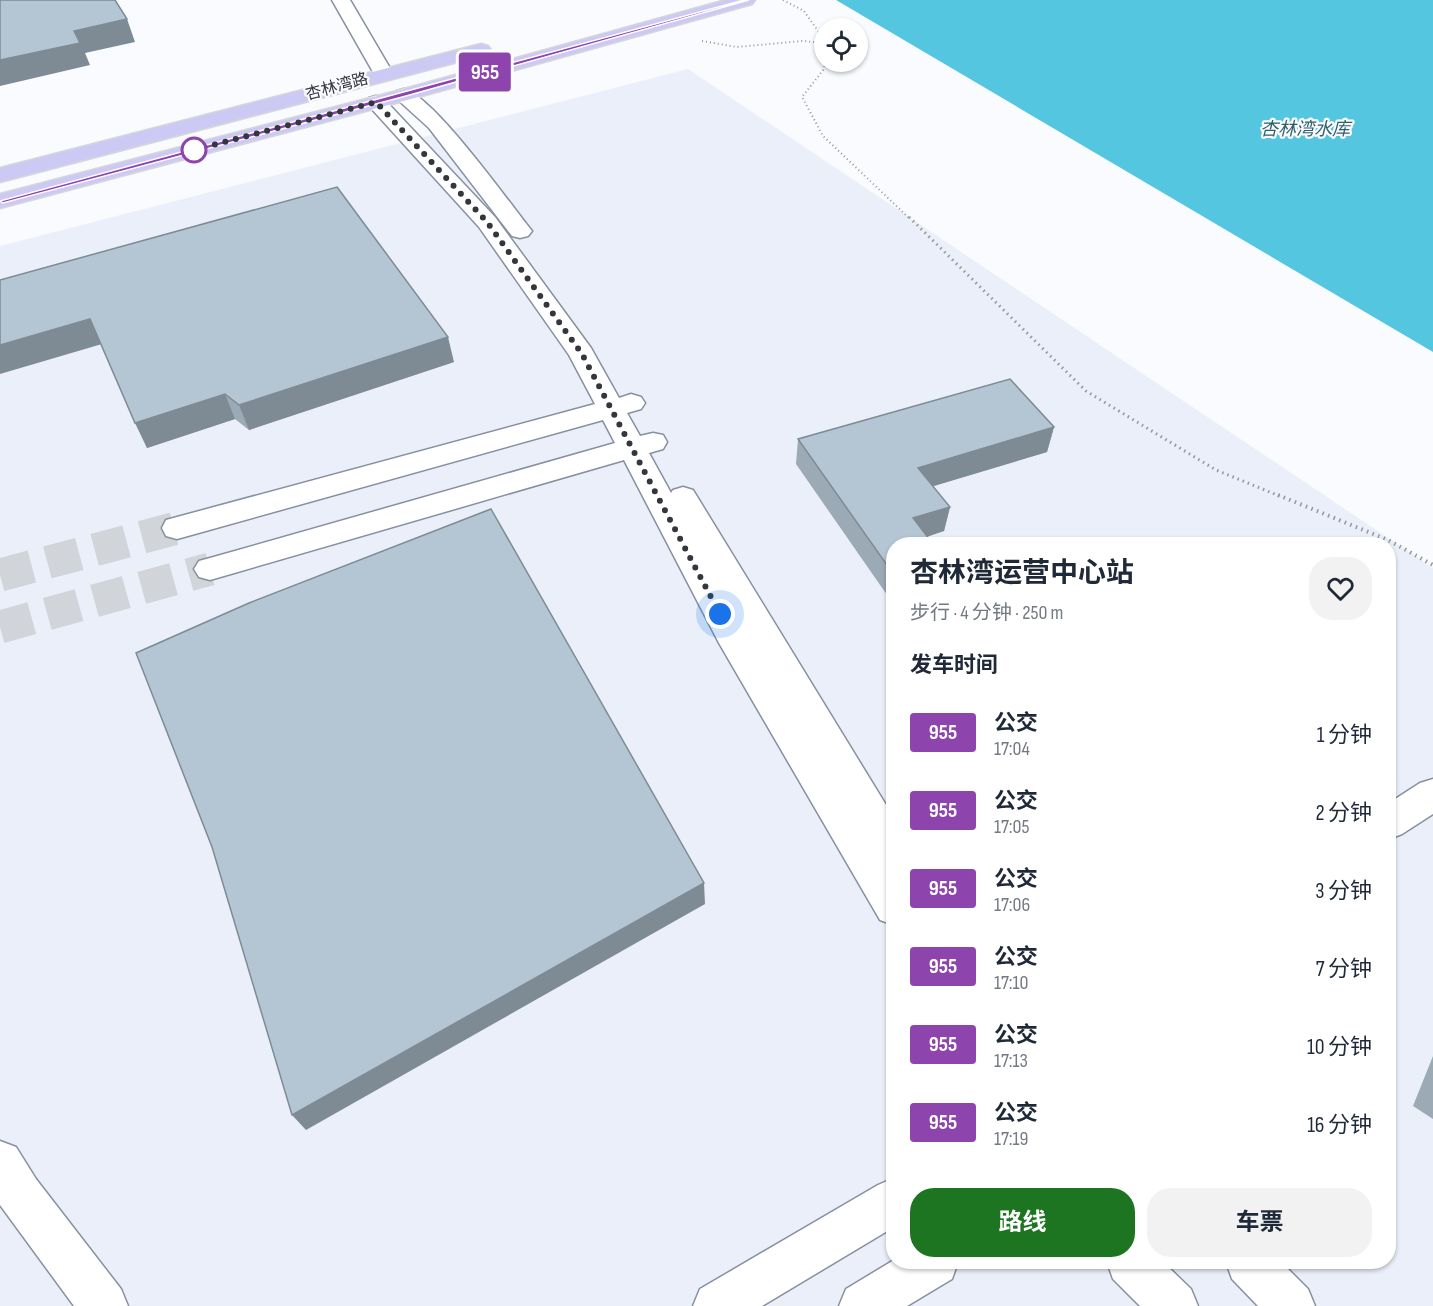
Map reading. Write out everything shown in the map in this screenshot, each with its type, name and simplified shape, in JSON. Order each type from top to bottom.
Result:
[{"type":"main road","name":"杏林湾路","points":[[0,175],[388,91],[650,27],[746,0]]},
{"type":"main road","name":"杏林湾路","points":[[0,201],[388,91],[498,46]]},
{"type":"street","points":[[341,0],[388,91],[622,406],[643,445],[731,634],[886,894]]},
{"type":"street","points":[[177,528],[622,406]]},
{"type":"street","points":[[210,568],[643,445]]},
{"type":"street","points":[[643,445],[700,528],[886,838]]},
{"type":"street","points":[[1396,818],[1433,794]]},
{"type":"street","points":[[0,1163],[20,1195],[104,1306]]},
{"type":"street","points":[[717,1306],[886,1206]]},
{"type":"street","points":[[863,1306],[923,1269]]},
{"type":"street","points":[[1137,1269],[1174,1306]]},
{"type":"street","points":[[1256,1269],[1291,1306]]},
{"type":"path","points":[[783,0],[804,11],[814,26]]},
{"type":"path","points":[[650,27],[691,40],[737,47],[814,42]]},
{"type":"path","points":[[822,72],[802,97],[823,136],[967,272],[1086,391],[1216,470],[1381,537]]},
{"type":"path","points":[[1396,544],[1433,565]]},
{"type":"shaded area","points":[[688,69],[1387,537],[886,537],[886,1269],[1396,1269],[1396,543],[1433,568],[1433,1306],[0,1306],[0,246]]},
{"type":"water","name":"杏林湾水库","points":[[836,0],[1433,0],[1433,352],[868,18]]},
{"type":"building","points":[[0,0],[115,0],[127,19],[74,31],[80,43],[0,60]]},
{"type":"building","points":[[337,187],[448,337],[239,405],[225,394],[135,423],[90,319],[0,345],[0,280]]},
{"type":"building","points":[[1010,379],[1054,427],[918,468],[950,507],[913,518],[928,537],[886,537],[886,564],[798,439]]},
{"type":"building","points":[[491,509],[704,883],[292,1115],[212,847],[136,653],[249,603]]},
{"type":"tunnel","points":[[0,575],[177,528]]},
{"type":"tunnel","points":[[0,627],[210,569]]},
{"type":"bus line","name":"955","points":[[0,201],[404,95],[746,0]]},
{"type":"route","points":[[194,150],[376,102],[487,222],[582,354],[720,614]]}]
